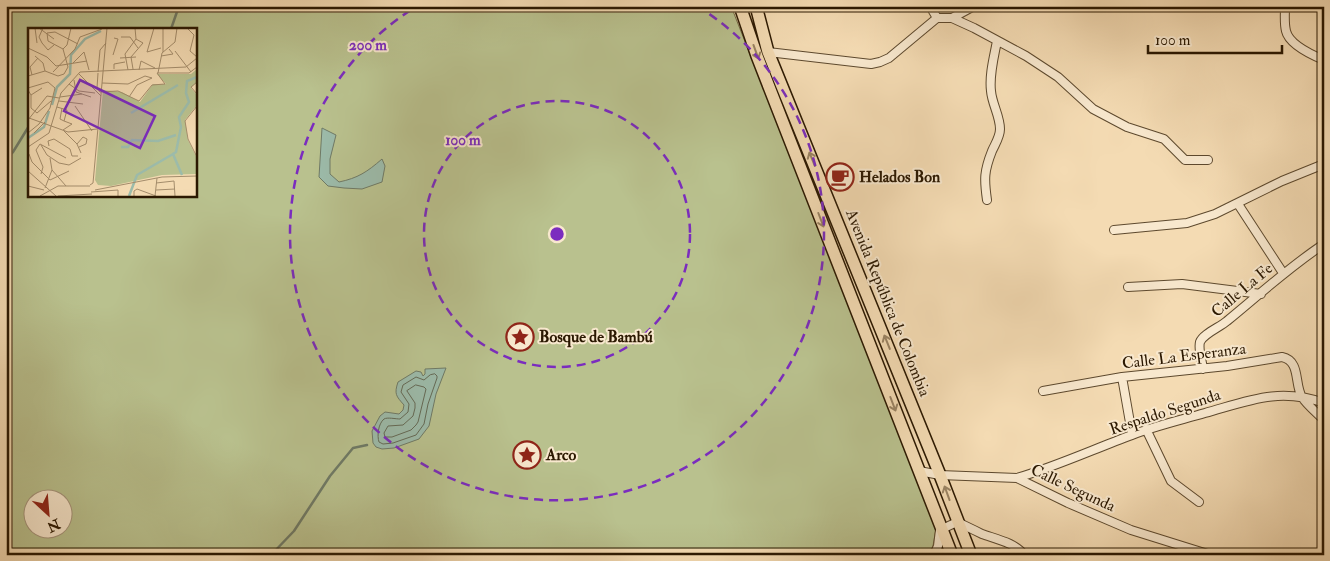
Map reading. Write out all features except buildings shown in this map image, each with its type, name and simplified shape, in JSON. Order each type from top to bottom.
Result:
[{"type":"main road","name":"Avenida República de Colombia","points":[[740,6],[757,56],[952,555]]},
{"type":"main road","name":"Avenida República de Colombia","points":[[756,6],[768,52],[940,474],[971,555]]},
{"type":"street","points":[[930,6],[937,18]]},
{"type":"street","points":[[952,18],[974,6]]},
{"type":"street","points":[[1285,6],[1286,32],[1291,42],[1324,60]]},
{"type":"street","points":[[768,52],[871,64],[889,58],[937,18],[952,18],[1026,56],[1058,77],[1093,109],[1127,127],[1164,139],[1186,160],[1208,160]]},
{"type":"street","points":[[987,200],[984,184],[985,171],[1000,132],[999,119],[990,91],[990,78],[997,41]]},
{"type":"street","points":[[1114,230],[1186,223],[1215,214],[1282,181],[1324,164]]},
{"type":"street","points":[[1238,204],[1283,273]]},
{"type":"street","name":"Calle La Fe","points":[[1204,369],[1199,345],[1204,336],[1222,326],[1283,273],[1324,244]]},
{"type":"street","points":[[1128,286],[1182,284],[1261,294]]},
{"type":"street","name":"Calle La Esperanza","points":[[1043,391],[1122,377],[1228,366],[1282,357],[1287,358],[1294,365],[1301,396]]},
{"type":"street","points":[[1122,377],[1132,434]]},
{"type":"street","name":"Respaldo Segunda","points":[[1018,478],[1051,467],[1132,434],[1255,398],[1276,395],[1301,396],[1324,403]]},
{"type":"street","points":[[1301,396],[1324,420]]},
{"type":"street","points":[[1146,430],[1171,481],[1199,502]]},
{"type":"street","name":"Calle Segunda","points":[[919,472],[1018,478],[1068,503],[1131,530],[1211,555]]},
{"type":"street","points":[[934,555],[938,546],[940,530],[957,522],[1010,544],[1024,555]]},
{"type":"green space","points":[[6,6],[731,6],[936,528],[933,546],[929,555],[6,555]]},
{"type":"water","points":[[322,128],[336,135],[330,159],[330,174],[339,182],[352,179],[372,168],[382,159],[385,166],[382,182],[362,189],[328,186],[319,177]]},
{"type":"water","points":[[446,368],[436,394],[429,426],[419,439],[394,448],[382,449],[376,447],[373,443],[372,431],[380,416],[385,412],[399,414],[403,410],[404,405],[396,392],[398,382],[416,371],[421,372],[423,376],[425,369]]},
{"type":"waterway","points":[[171,28],[179,6]]},
{"type":"waterway","points":[[6,159],[13,152],[28,128]]},
{"type":"waterway","points":[[271,555],[294,531],[330,476],[353,448],[367,445]]},
{"type":"place","name":"Helados Bon","points":[[840,177]]},
{"type":"place","name":"Bosque de Bambú","points":[[520,337]]},
{"type":"place","name":"Arco","points":[[527,455]]}]
